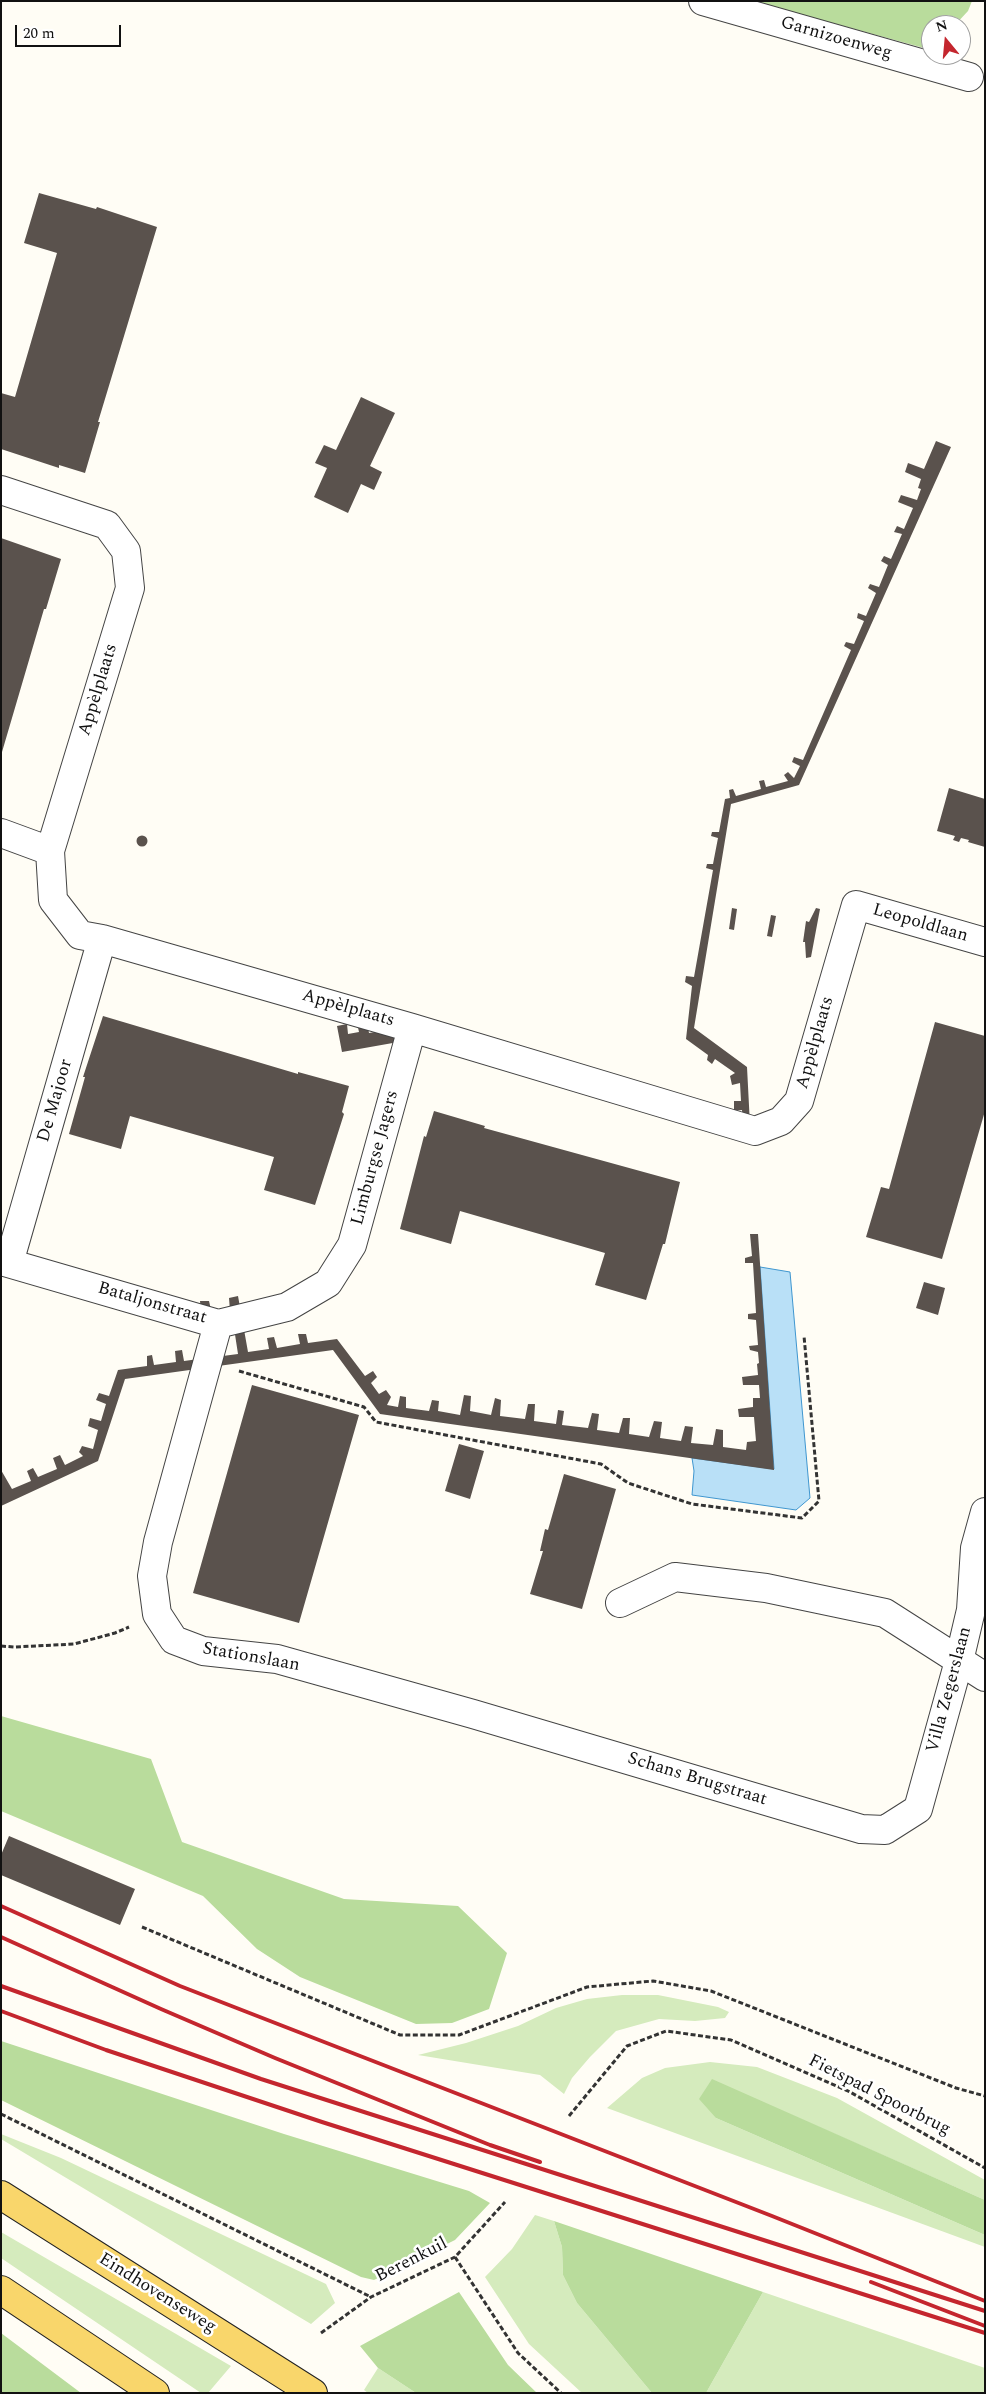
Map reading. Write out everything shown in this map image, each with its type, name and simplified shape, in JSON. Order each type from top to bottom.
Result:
[{"type":"main road","name":"Eindhovenseweg","points":[[1,2195],[313,2393]]},
{"type":"main road","points":[[1,2290],[155,2393]]},
{"type":"street","name":"Garnizoenweg","points":[[703,1],[969,77]]},
{"type":"street","name":"Appèlplaats","points":[[1,490],[107,525],[126,551],[130,588],[50,851],[52,900],[80,935],[102,939],[412,1028],[756,1131],[781,1121],[799,1101],[856,906]]},
{"type":"street","points":[[1,833],[50,851]]},
{"type":"street","name":"Leopoldlaan","points":[[856,906],[985,942]]},
{"type":"street","name":"De Majoor","points":[[5,1262],[102,939]]},
{"type":"street","name":"Limburgse Jagers","points":[[328,1283],[352,1244],[412,1028]]},
{"type":"street","name":"Bataljonstraat","points":[[5,1262],[218,1324],[287,1307],[328,1283]]},
{"type":"street","name":"Stationslaan","points":[[218,1324],[158,1542],[152,1576],[157,1614],[174,1640],[203,1651],[277,1659],[473,1714]]},
{"type":"street","name":"Villa Zegerslaan","points":[[918,1809],[959,1661],[971,1610],[975,1548],[985,1512]]},
{"type":"street","points":[[620,1604],[675,1577],[766,1588],[885,1613],[985,1677]]},
{"type":"street","name":"Schans Brugstraat","points":[[473,1714],[861,1829],[885,1830],[918,1809]]},
{"type":"path","points":[[208,1362],[364,1407],[376,1422],[601,1464],[628,1483],[692,1504],[802,1518],[819,1501],[804,1336]]},
{"type":"path","points":[[1,1646],[74,1644],[116,1633],[157,1614]]},
{"type":"path","points":[[142,1927],[400,2035],[458,2035],[586,1987],[653,1981],[711,1991],[956,2088],[985,2096]]},
{"type":"path","name":"Fietspad Spoorbrug","points":[[569,2116],[627,2046],[666,2031],[731,2040],[850,2092],[985,2168]]},
{"type":"path","points":[[1,2114],[371,2298]]},
{"type":"path","name":"Berenkuil","points":[[321,2334],[371,2298],[455,2257],[505,2202]]},
{"type":"path","points":[[455,2257],[518,2353],[561,2393]]},
{"type":"green space","points":[[760,1],[972,1],[964,15],[921,15],[921,47],[763,4]]},
{"type":"green space","points":[[1,1716],[151,1759],[182,1842],[344,1899],[458,1906],[507,1953],[489,2009],[452,2023],[416,2024],[300,1977],[257,1949],[203,1896],[1,1811]]},
{"type":"green space","points":[[622,1995],[658,1995],[718,2007],[729,2012],[725,2018],[695,2021],[659,2019],[616,2031],[572,2078],[564,2094],[540,2075],[418,2055],[466,2043],[518,2026],[556,2008],[587,1999]]},
{"type":"green space","points":[[1,2041],[284,2134],[469,2191],[490,2203],[455,2240],[374,2280],[361,2277],[1,2100]]},
{"type":"green space","points":[[710,2062],[757,2067],[837,2098],[985,2180],[985,2200],[712,2080],[716,2118],[985,2235],[985,2247],[607,2108],[642,2078],[665,2068]]},
{"type":"green space","points":[[712,2079],[985,2200],[985,2235],[716,2118],[699,2099]]},
{"type":"green space","points":[[1,2134],[61,2158],[326,2284],[335,2303],[311,2324],[1,2139]]},
{"type":"green space","points":[[535,2215],[554,2221],[562,2247],[563,2275],[577,2303],[652,2393],[582,2393],[529,2344],[485,2277],[512,2249]]},
{"type":"green space","points":[[554,2221],[763,2292],[706,2393],[652,2393],[577,2303],[563,2275],[562,2247]]},
{"type":"green space","points":[[1,2232],[231,2366],[208,2393],[201,2393],[1,2258]]},
{"type":"green space","points":[[459,2292],[508,2365],[537,2393],[416,2393],[378,2368],[360,2346]]},
{"type":"green space","points":[[763,2292],[985,2368],[985,2393],[706,2393]]},
{"type":"green space","points":[[1,2333],[81,2393],[1,2393]]},
{"type":"green space","points":[[378,2368],[416,2393],[368,2393],[364,2390]]},
{"type":"water","points":[[760,1267],[790,1272],[810,1498],[796,1510],[692,1495],[694,1471],[692,1458],[774,1469]]},
{"type":"building","points":[[39,193],[96,209],[97,207],[157,227],[98,422],[100,422],[85,473],[59,465],[59,468],[1,449],[1,393],[15,397],[57,253],[24,243]]},
{"type":"building","points":[[361,397],[395,413],[370,466],[382,472],[374,490],[361,484],[348,513],[314,497],[327,468],[315,463],[324,445],[336,450]]},
{"type":"building","points":[[936,441],[951,447],[799,785],[731,804],[694,1028],[747,1067],[750,1125],[743,1125],[742,1110],[734,1111],[734,1101],[741,1101],[740,1083],[732,1085],[730,1076],[735,1073],[715,1059],[712,1064],[707,1060],[708,1055],[686,1039],[692,986],[685,982],[686,976],[694,977],[713,870],[706,868],[707,864],[713,864],[718,838],[711,836],[712,832],[719,832],[725,799],[730,798],[729,790],[733,789],[736,796],[761,789],[759,781],[764,780],[766,787],[788,781],[784,775],[788,772],[794,778],[800,766],[792,762],[794,757],[803,760],[851,650],[844,646],[846,642],[854,644],[864,621],[857,618],[858,613],[866,616],[876,593],[868,588],[870,584],[879,587],[888,565],[881,561],[884,556],[891,559],[902,534],[894,532],[897,526],[904,529],[913,508],[898,502],[901,495],[917,500],[921,489],[918,488],[921,479],[905,472],[908,463],[924,469]]},
{"type":"building","points":[[1,538],[61,559],[46,609],[44,609],[2,752]]},
{"type":"building","points":[[949,788],[985,799],[985,847],[961,838],[959,842],[953,840],[955,836],[937,831]]},
{"type":"building","points":[[142,835],[148,841],[142,847],[136,841]]},
{"type":"building","points":[[732,908],[737,909],[734,930],[729,929]]},
{"type":"building","points":[[816,908],[820,909],[811,957],[806,958],[805,942],[803,942],[806,921],[809,922]]},
{"type":"building","points":[[771,915],[776,916],[772,937],[767,936]]},
{"type":"building","points":[[103,1016],[298,1074],[298,1072],[349,1086],[342,1112],[344,1114],[315,1205],[264,1190],[274,1157],[130,1116],[121,1149],[69,1134],[85,1077],[83,1077]]},
{"type":"building","points":[[367,1022],[369,1033],[398,1028],[404,1041],[342,1052],[337,1026],[347,1024],[348,1034],[359,1032],[357,1023]]},
{"type":"building","points":[[935,1022],[985,1036],[985,1111],[942,1259],[866,1237],[881,1187],[889,1189]]},
{"type":"building","points":[[434,1111],[485,1126],[484,1128],[680,1182],[665,1244],[663,1244],[646,1300],[595,1285],[605,1253],[460,1211],[451,1244],[400,1229],[424,1136],[426,1137]]},
{"type":"building","points":[[750,1234],[758,1234],[774,1470],[380,1414],[333,1350],[125,1379],[98,1461],[1,1506],[1,1470],[12,1489],[31,1481],[27,1471],[33,1468],[38,1477],[57,1469],[53,1458],[60,1455],[65,1465],[83,1456],[79,1452],[82,1446],[93,1449],[98,1430],[88,1426],[90,1418],[101,1421],[106,1404],[96,1400],[99,1393],[109,1396],[118,1370],[147,1366],[147,1356],[152,1355],[154,1365],[176,1362],[175,1351],[182,1350],[184,1361],[206,1358],[200,1301],[209,1301],[212,1314],[230,1311],[229,1298],[238,1296],[248,1352],[269,1349],[267,1338],[274,1337],[277,1348],[300,1344],[298,1334],[306,1334],[308,1343],[337,1339],[365,1376],[373,1371],[377,1377],[371,1383],[379,1394],[386,1390],[391,1397],[387,1405],[398,1407],[400,1396],[406,1397],[406,1408],[429,1411],[432,1400],[439,1401],[438,1411],[460,1415],[464,1395],[471,1396],[470,1411],[491,1415],[495,1398],[501,1400],[500,1416],[525,1419],[528,1404],[535,1404],[534,1421],[556,1424],[558,1410],[564,1411],[562,1425],[588,1428],[592,1413],[599,1414],[597,1430],[619,1433],[623,1418],[630,1418],[629,1434],[649,1437],[654,1421],[662,1422],[660,1438],[681,1441],[685,1426],[693,1427],[691,1443],[713,1445],[716,1429],[723,1430],[723,1447],[746,1450],[747,1442],[756,1441],[754,1417],[739,1417],[738,1409],[753,1407],[753,1398],[760,1398],[759,1385],[743,1385],[742,1377],[758,1375],[757,1364],[759,1363],[758,1352],[750,1350],[749,1346],[758,1345],[756,1320],[748,1319],[748,1314],[756,1313],[753,1263],[745,1263],[745,1258],[752,1256]],"holes":[[[232,1315],[238,1354],[215,1357]]]},
{"type":"building","points":[[924,1282],[945,1288],[938,1315],[916,1308]]},
{"type":"building","points":[[252,1385],[359,1415],[299,1623],[193,1593]]},
{"type":"building","points":[[459,1444],[484,1451],[470,1499],[445,1491]]},
{"type":"building","points":[[564,1474],[616,1489],[582,1609],[530,1594],[543,1551],[540,1551],[545,1529],[548,1530]]},
{"type":"building","points":[[9,1836],[135,1889],[120,1925],[1,1875],[1,1855]]},
{"type":"railway","points":[[1,1906],[180,1986],[772,2216],[985,2301]]},
{"type":"railway","points":[[1,1937],[275,2058],[490,2145],[540,2162]]},
{"type":"railway","points":[[1,1986],[261,2079],[985,2311]]},
{"type":"railway","points":[[1,2011],[106,2050],[322,2122],[985,2333]]},
{"type":"railway","points":[[871,2282],[985,2326]]}]
